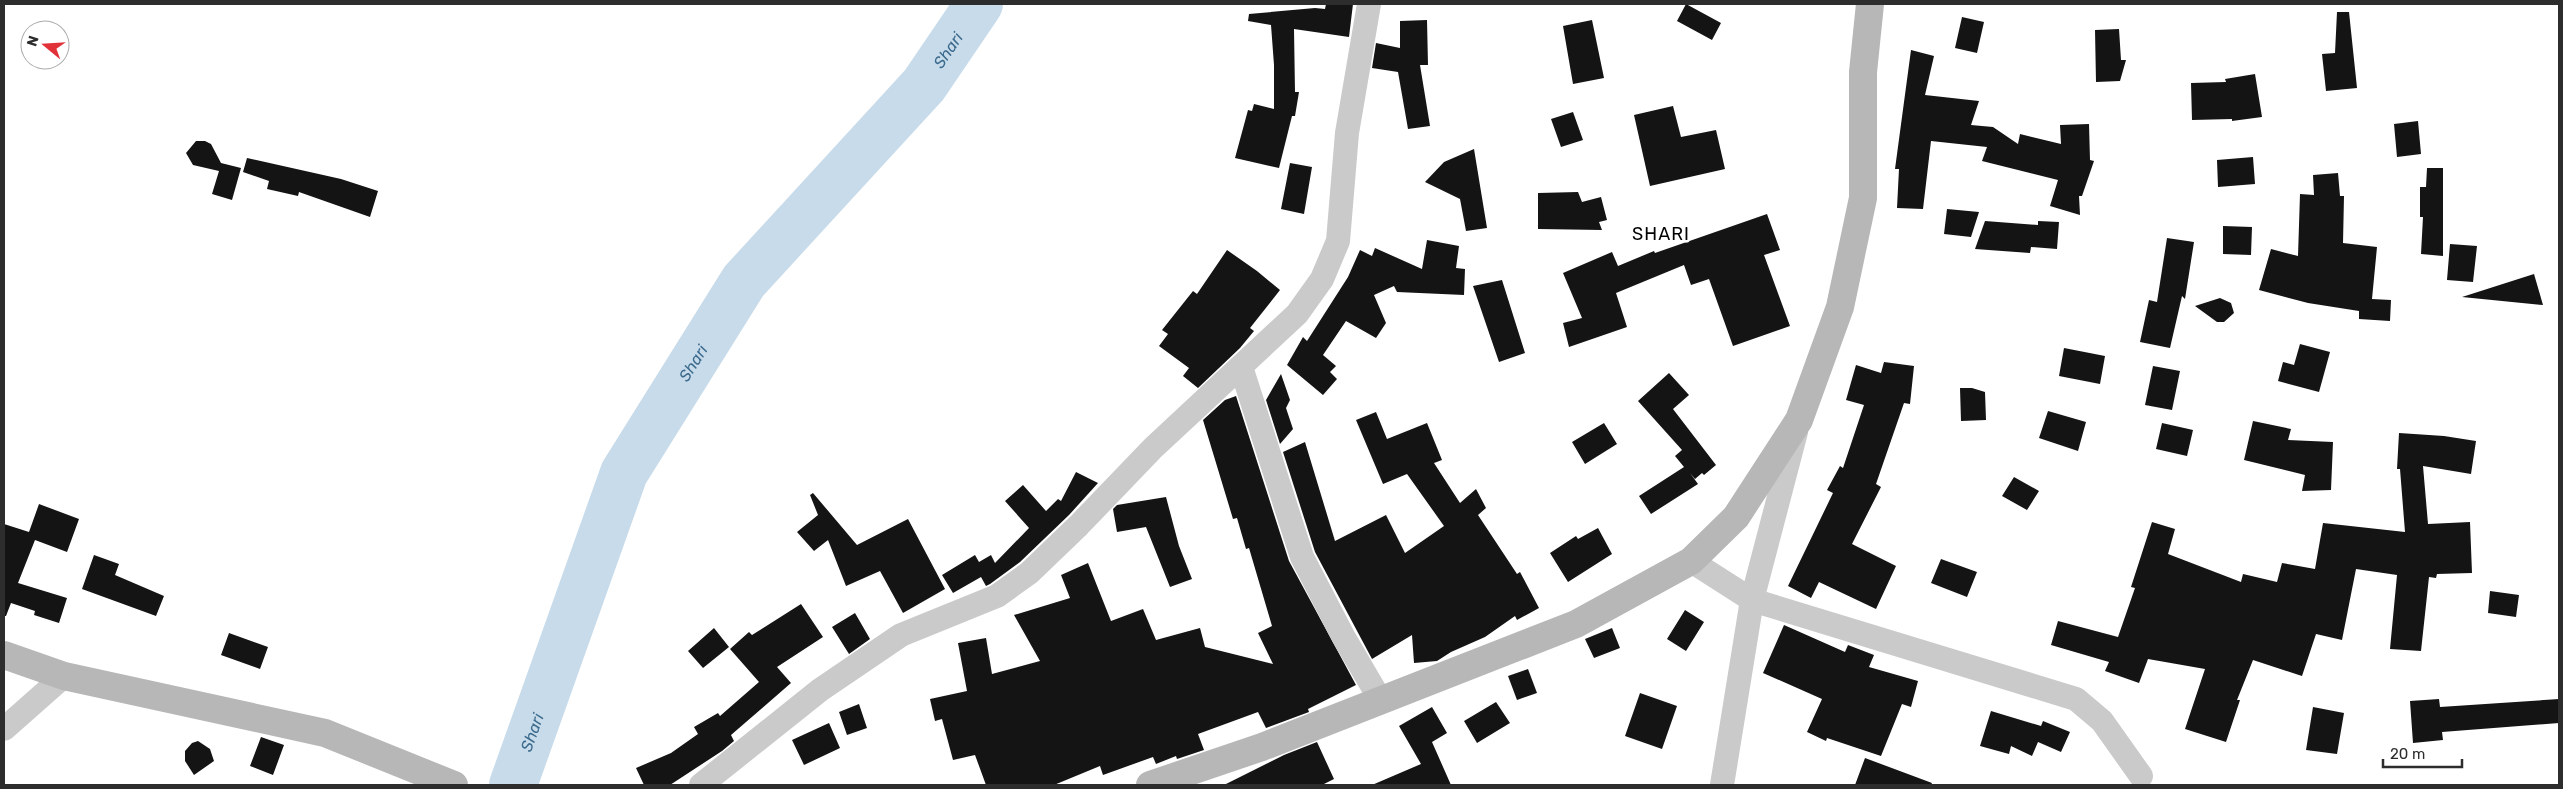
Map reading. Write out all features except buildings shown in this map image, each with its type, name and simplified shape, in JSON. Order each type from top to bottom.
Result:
[{"type":"street","points":[[701,785],[820,690],[901,635],[997,596],[1029,573],[1079,525],[1153,448],[1297,314],[1322,278],[1338,240],[1347,133],[1369,4]]},
{"type":"street","points":[[1722,785],[1752,600],[1798,420],[1840,307],[1864,198],[1863,72],[1870,4]]},
{"type":"street","points":[[1241,367],[1302,557],[1343,636],[1381,701]]},
{"type":"street","points":[[1150,785],[1262,747],[1576,624],[1691,562],[1736,517],[1798,420]]},
{"type":"street","points":[[1691,562],[1752,600],[2076,699],[2102,721],[2141,776]]},
{"type":"street","points":[[4,655],[64,676],[325,733],[454,785]]},
{"type":"street","points":[[4,729],[64,676]]},
{"type":"waterway","name":"Shari","points":[[513,785],[624,473],[744,281],[924,85],[979,4]]},
{"type":"district","name":"SHARI","points":[[1661,234]]}]
